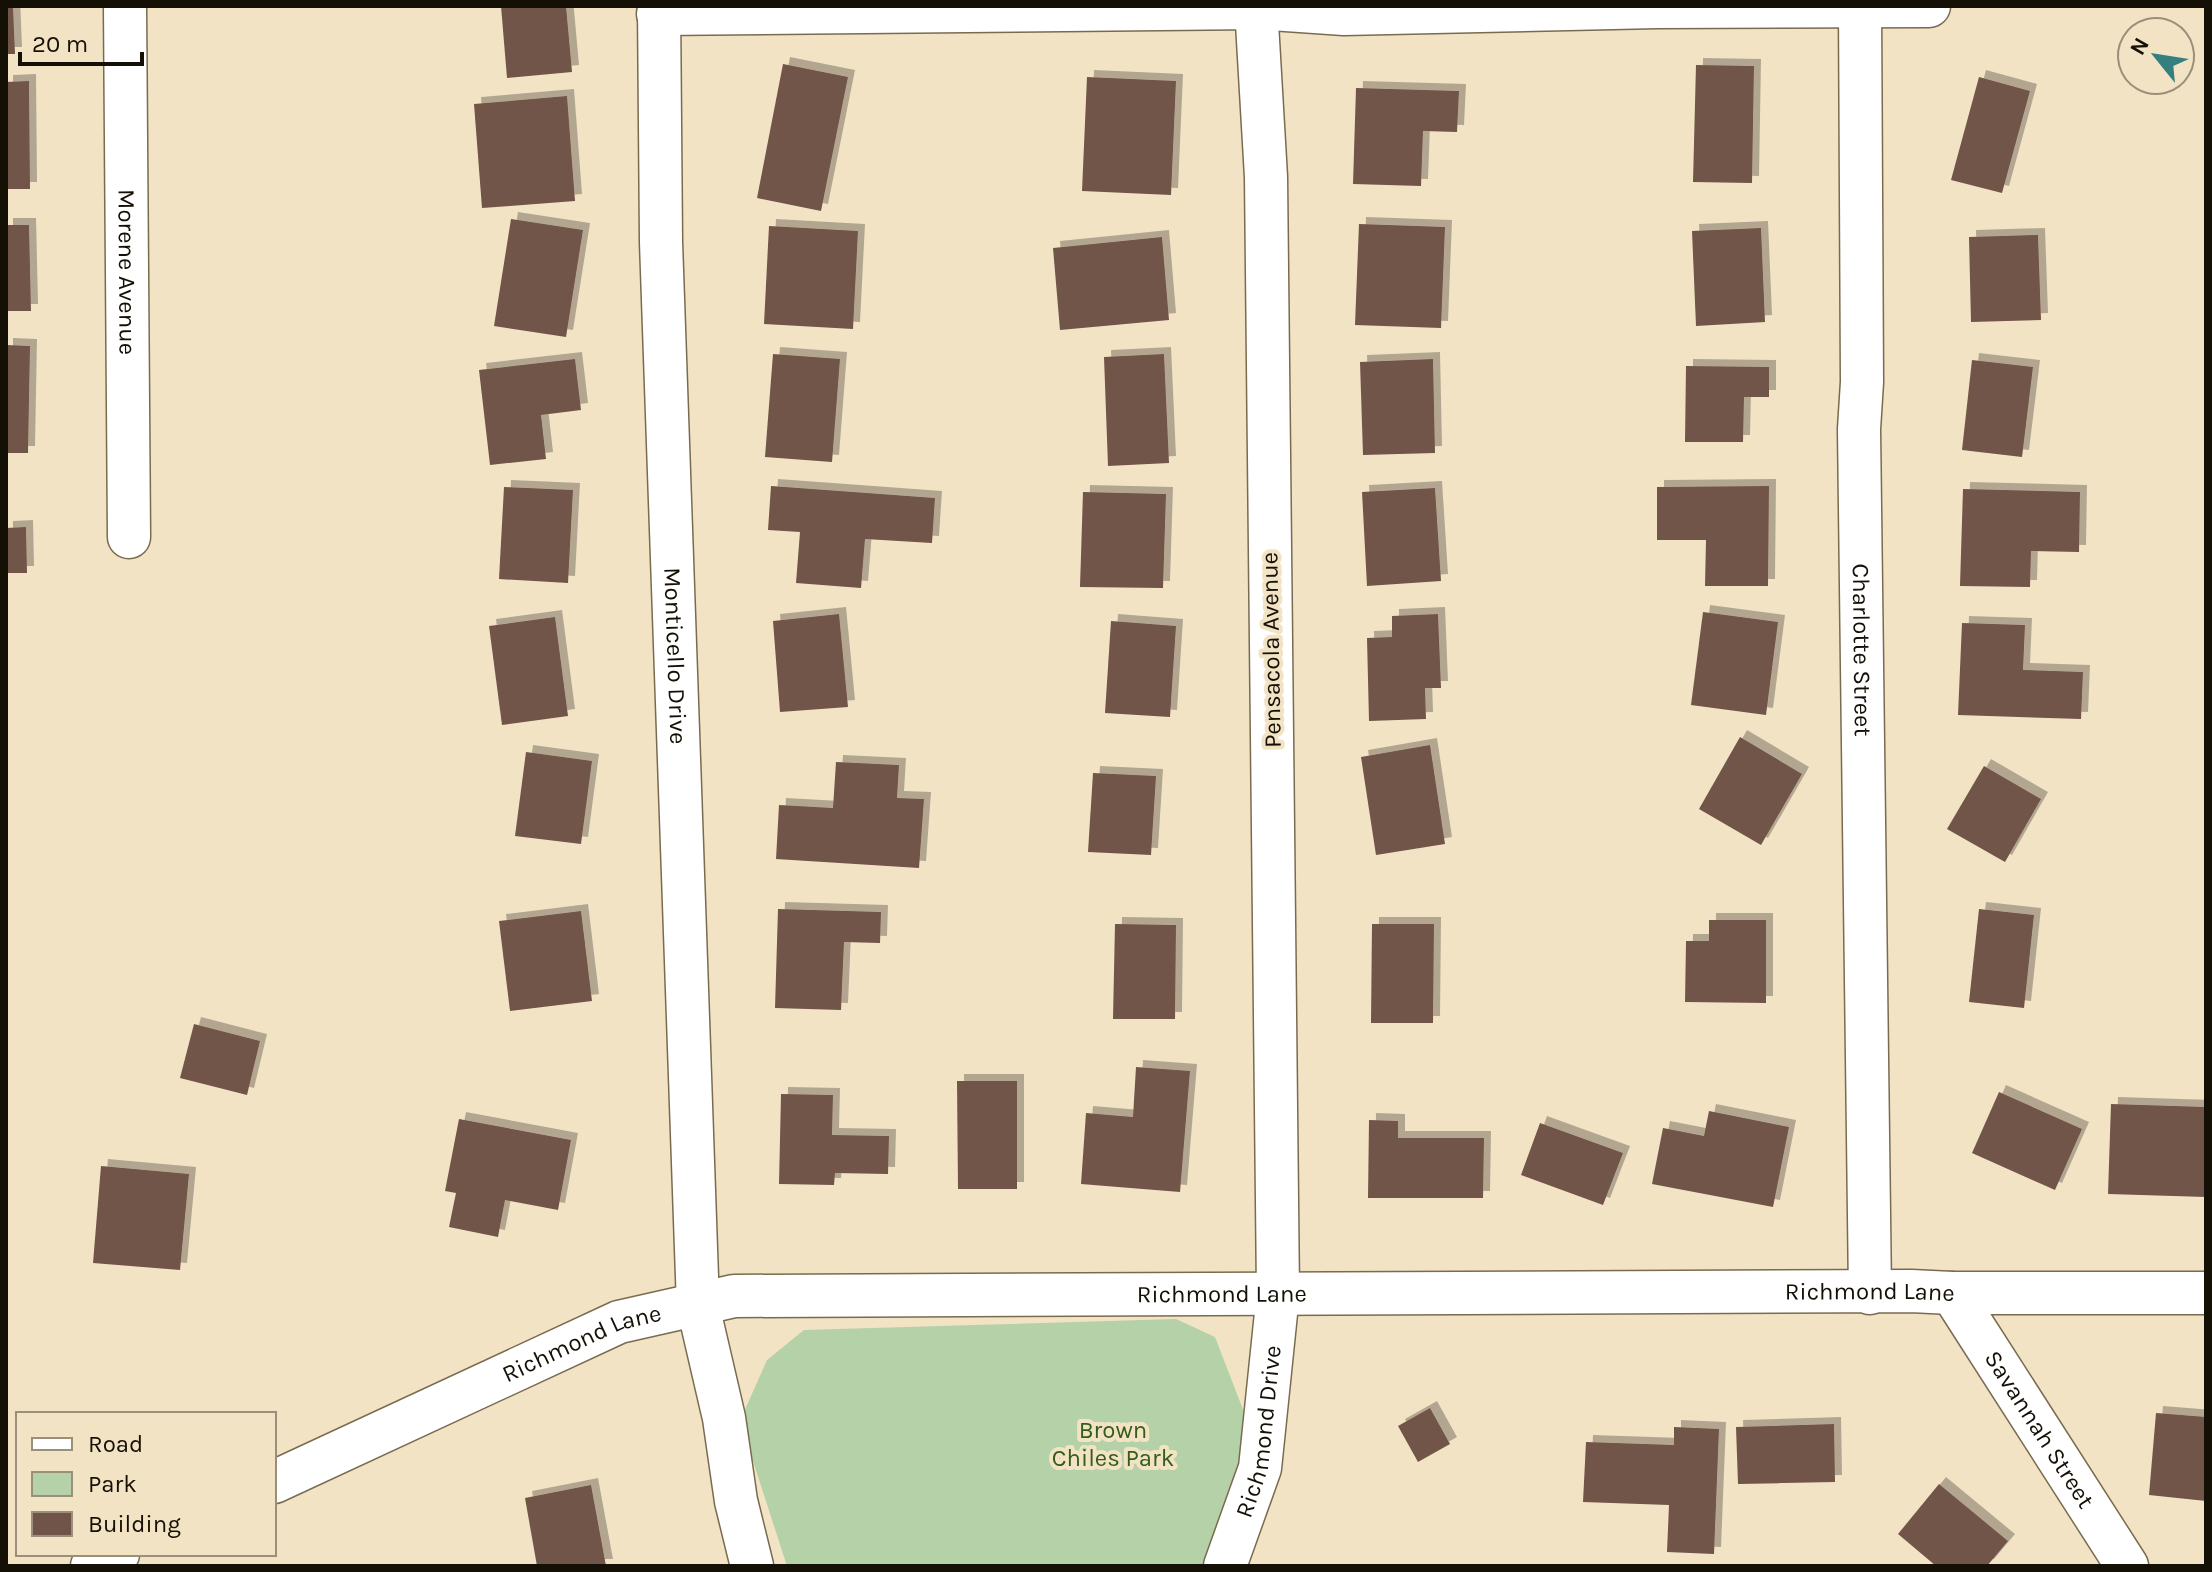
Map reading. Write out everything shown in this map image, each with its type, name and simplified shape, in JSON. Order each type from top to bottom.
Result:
[{"type":"street","name":"Morene Avenue","points":[[125,6],[129,537]]},
{"type":"street","points":[[659,10],[1256,7],[1344,14],[1657,7],[1929,6]]},
{"type":"street","name":"Pensacola Avenue","points":[[1256,7],[1266,177],[1278,1294]]},
{"type":"street","name":"Charlotte Street","points":[[1860,7],[1862,382],[1859,429],[1870,1293]]},
{"type":"street","name":"Monticello Drive","points":[[659,10],[661,242],[698,1306]]},
{"type":"street","name":"Richmond Lane","points":[[276,1481],[619,1322],[734,1296],[1911,1291],[2206,1293]]},
{"type":"street","name":"Savannah Street","points":[[1952,1293],[2127,1566]]},
{"type":"street","name":"Richmond Drive","points":[[1225,1566],[1260,1468],[1278,1294]]},
{"type":"street","points":[[698,1306],[724,1418],[736,1501],[752,1566]]},
{"type":"street","points":[[92,1566],[114,1556]]},
{"type":"green space","name":"Brown Chiles Park","points":[[1176,1319],[1215,1337],[1247,1420],[1243,1492],[1213,1566],[787,1566],[740,1421],[767,1360],[804,1330]]},
{"type":"building","points":[[6,6],[13,6],[15,54],[6,54]]},
{"type":"building","points":[[501,6],[566,6],[572,72],[507,78]]},
{"type":"building","points":[[783,64],[848,77],[821,211],[757,198]]},
{"type":"building","points":[[1696,65],[1754,66],[1752,183],[1693,182]]},
{"type":"building","points":[[1087,77],[1176,81],[1171,195],[1082,191]]},
{"type":"building","points":[[1979,77],[2030,91],[2002,193],[1951,180]]},
{"type":"building","points":[[29,81],[30,189],[6,189],[6,82]]},
{"type":"building","points":[[1356,88],[1459,91],[1457,132],[1423,131],[1421,186],[1353,184]]},
{"type":"building","points":[[567,96],[575,201],[482,208],[474,104]]},
{"type":"building","points":[[511,219],[583,230],[566,337],[494,326]]},
{"type":"building","points":[[1359,224],[1445,227],[1441,328],[1355,325]]},
{"type":"building","points":[[6,225],[29,225],[31,311],[6,311]]},
{"type":"building","points":[[769,226],[858,231],[853,329],[764,324]]},
{"type":"building","points":[[1761,228],[1765,322],[1696,326],[1692,231]]},
{"type":"building","points":[[2038,235],[2041,320],[1971,322],[1969,237]]},
{"type":"building","points":[[1162,237],[1169,320],[1060,330],[1053,248]]},
{"type":"building","points":[[6,345],[30,346],[28,453],[6,453]]},
{"type":"building","points":[[773,354],[840,359],[832,462],[765,457]]},
{"type":"building","points":[[1164,354],[1169,463],[1108,466],[1104,357]]},
{"type":"building","points":[[575,359],[581,410],[541,415],[546,459],[490,465],[479,370]]},
{"type":"building","points":[[1433,359],[1435,453],[1363,455],[1360,362]]},
{"type":"building","points":[[1972,360],[2033,367],[2022,457],[1962,450]]},
{"type":"building","points":[[1686,366],[1769,367],[1769,397],[1744,397],[1743,442],[1685,442]]},
{"type":"building","points":[[771,486],[935,498],[932,543],[865,539],[861,588],[796,583],[800,532],[768,530]]},
{"type":"building","points":[[1769,486],[1768,586],[1705,586],[1706,540],[1657,540],[1657,487]]},
{"type":"building","points":[[504,487],[573,490],[568,583],[499,579]]},
{"type":"building","points":[[1435,488],[1441,581],[1367,586],[1362,492]]},
{"type":"building","points":[[1963,489],[2080,492],[2079,552],[2031,551],[2030,587],[1960,586]]},
{"type":"building","points":[[1083,492],[1166,494],[1163,588],[1080,587]]},
{"type":"building","points":[[26,527],[27,573],[6,573],[6,528]]},
{"type":"building","points":[[1703,612],[1778,622],[1766,715],[1691,705]]},
{"type":"building","points":[[839,614],[848,707],[780,712],[773,621]]},
{"type":"building","points":[[1438,614],[1441,688],[1425,688],[1426,719],[1369,721],[1367,638],[1392,637],[1392,616]]},
{"type":"building","points":[[555,617],[568,716],[502,725],[489,626]]},
{"type":"building","points":[[1111,621],[1176,626],[1170,717],[1105,713]]},
{"type":"building","points":[[1962,623],[2025,625],[2023,670],[2083,672],[2081,719],[1958,715]]},
{"type":"building","points":[[1740,737],[1802,774],[1761,845],[1699,809]]},
{"type":"building","points":[[1430,745],[1445,844],[1376,855],[1361,757]]},
{"type":"building","points":[[526,752],[592,761],[581,844],[515,836]]},
{"type":"building","points":[[836,762],[899,765],[897,798],[924,799],[919,868],[776,859],[779,805],[833,808]]},
{"type":"building","points":[[1984,766],[2041,799],[2005,862],[1947,829]]},
{"type":"building","points":[[1093,773],[1156,776],[1151,855],[1088,852]]},
{"type":"building","points":[[778,909],[881,912],[880,943],[844,942],[841,1010],[775,1008]]},
{"type":"building","points":[[1979,909],[2034,915],[2024,1008],[1969,1002]]},
{"type":"building","points":[[581,911],[592,1001],[510,1011],[499,921]]},
{"type":"building","points":[[1709,920],[1766,920],[1766,1003],[1685,1002],[1686,941],[1709,941]]},
{"type":"building","points":[[1115,924],[1176,925],[1175,1019],[1113,1019]]},
{"type":"building","points":[[1372,924],[1434,924],[1433,1023],[1371,1023]]},
{"type":"building","points":[[194,1024],[260,1041],[247,1095],[180,1078]]},
{"type":"building","points":[[1136,1067],[1190,1071],[1180,1192],[1081,1184],[1086,1113],[1133,1117]]},
{"type":"building","points":[[957,1081],[1017,1081],[1017,1189],[958,1189]]},
{"type":"building","points":[[1999,1092],[2082,1129],[2055,1190],[1972,1153]]},
{"type":"building","points":[[781,1094],[833,1095],[832,1135],[889,1136],[888,1174],[835,1173],[834,1185],[779,1184]]},
{"type":"building","points":[[2111,1104],[2206,1107],[2206,1197],[2108,1194]]},
{"type":"building","points":[[1709,1111],[1789,1127],[1773,1207],[1652,1184],[1663,1128],[1704,1136]]},
{"type":"building","points":[[459,1119],[571,1140],[558,1210],[505,1200],[498,1237],[449,1227],[456,1193],[445,1191]]},
{"type":"building","points":[[1369,1120],[1398,1121],[1398,1138],[1484,1138],[1483,1198],[1368,1198]]},
{"type":"building","points":[[1540,1123],[1623,1153],[1603,1205],[1521,1175]]},
{"type":"building","points":[[101,1166],[189,1174],[180,1270],[93,1263]]},
{"type":"building","points":[[1430,1408],[1450,1444],[1418,1462],[1398,1426]]},
{"type":"building","points":[[2156,1413],[2206,1417],[2206,1501],[2149,1495]]},
{"type":"building","points":[[1834,1424],[1835,1482],[1738,1484],[1736,1427]]},
{"type":"building","points":[[1674,1427],[1719,1429],[1714,1554],[1667,1552],[1669,1505],[1583,1502],[1586,1442],[1674,1445]]},
{"type":"building","points":[[1939,1484],[2008,1541],[1987,1566],[1936,1566],[1898,1534]]},
{"type":"building","points":[[591,1485],[606,1566],[537,1566],[525,1498]]}]
